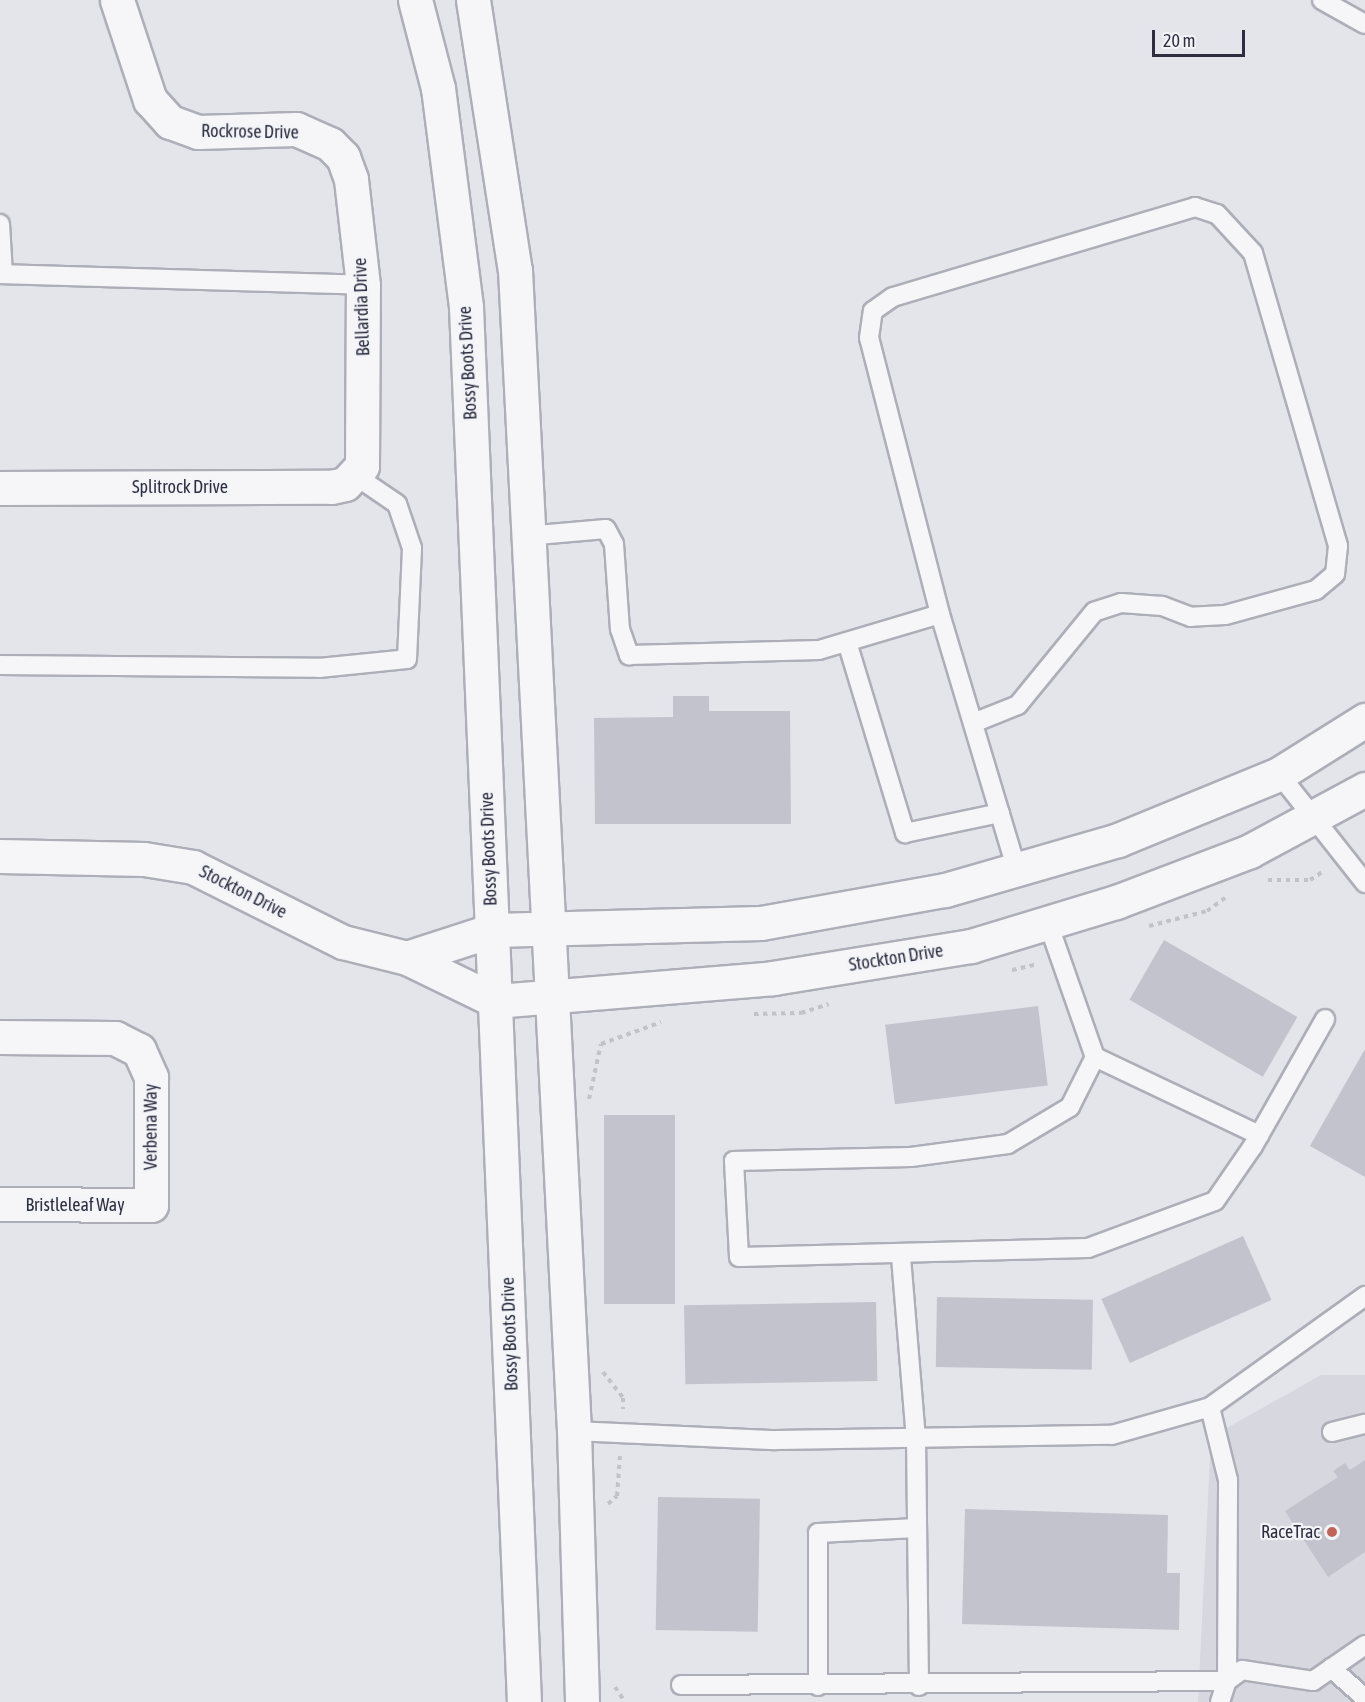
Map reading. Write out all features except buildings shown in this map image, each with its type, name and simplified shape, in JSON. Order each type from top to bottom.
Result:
[{"type":"street","name":"Rockrose Drive","points":[[117,0],[150,100],[170,122],[198,132],[296,129],[330,144]]},
{"type":"street","name":"Bossy Boots Drive","points":[[415,0],[438,87],[466,307],[524,1702]]},
{"type":"street","points":[[473,0],[489,80],[515,270],[549,999],[574,1431],[582,1702]]},
{"type":"street","points":[[438,87],[489,80]]},
{"type":"street","name":"Bellardia Drive","points":[[330,144],[351,179],[363,285],[364,454],[357,476]]},
{"type":"street","name":"Splitrock Drive","points":[[0,488],[331,487],[357,476]]},
{"type":"street","points":[[407,958],[493,930],[761,923],[945,890],[1118,840],[1279,774],[1365,720]]},
{"type":"street","name":"Stockton Drive","points":[[0,856],[144,859],[193,867],[343,942],[407,958],[496,1001],[549,999],[773,978],[971,946],[1048,923],[1250,851],[1315,820],[1365,789]]},
{"type":"street","name":"Verbena Way","points":[[0,1037],[115,1038],[139,1050],[152,1077],[151,1205]]},
{"type":"street","name":"Bristleleaf Way","points":[[0,1204],[151,1205]]},
{"type":"lane","points":[[1322,0],[1365,24]]},
{"type":"lane","points":[[973,723],[1018,705],[1094,612],[1121,603],[1162,606],[1191,617],[1225,615],[1316,590],[1335,574],[1338,546],[1253,254],[1217,213],[1195,207],[893,297],[873,311],[869,338],[940,614],[1017,870]]},
{"type":"lane","points":[[0,224],[2,274],[363,285]]},
{"type":"lane","points":[[0,665],[319,668],[407,659],[412,548],[397,504],[357,476]]},
{"type":"lane","points":[[526,536],[606,530],[614,544],[620,629],[629,655],[819,650],[940,614]]},
{"type":"lane","points":[[848,642],[905,833],[1000,813]]},
{"type":"lane","points":[[1279,774],[1365,883]]},
{"type":"lane","points":[[1048,923],[1095,1057],[1259,1135]]},
{"type":"lane","points":[[1095,1057],[1070,1107],[1008,1144],[911,1156],[734,1161],[739,1257],[901,1257],[1088,1248],[1215,1201],[1259,1135],[1325,1019]]},
{"type":"lane","points":[[901,1257],[916,1438],[919,1686]]},
{"type":"lane","points":[[574,1431],[776,1440],[1112,1436],[1210,1407],[1365,1296]]},
{"type":"lane","points":[[1210,1407],[1228,1480],[1227,1681],[1220,1702]]},
{"type":"lane","points":[[1332,1432],[1365,1424]]},
{"type":"lane","points":[[818,1686],[819,1533],[917,1528]]},
{"type":"lane","points":[[681,1685],[919,1686],[1227,1681],[1242,1670],[1313,1681],[1365,1645]]},
{"type":"lane","points":[[1331,1668],[1365,1698]]},
{"type":"shaded area","points":[[1321,1375],[1365,1375],[1365,1702],[1198,1702],[1211,1437]]},
{"type":"place","name":"RaceTrac","points":[[1332,1532]]}]
